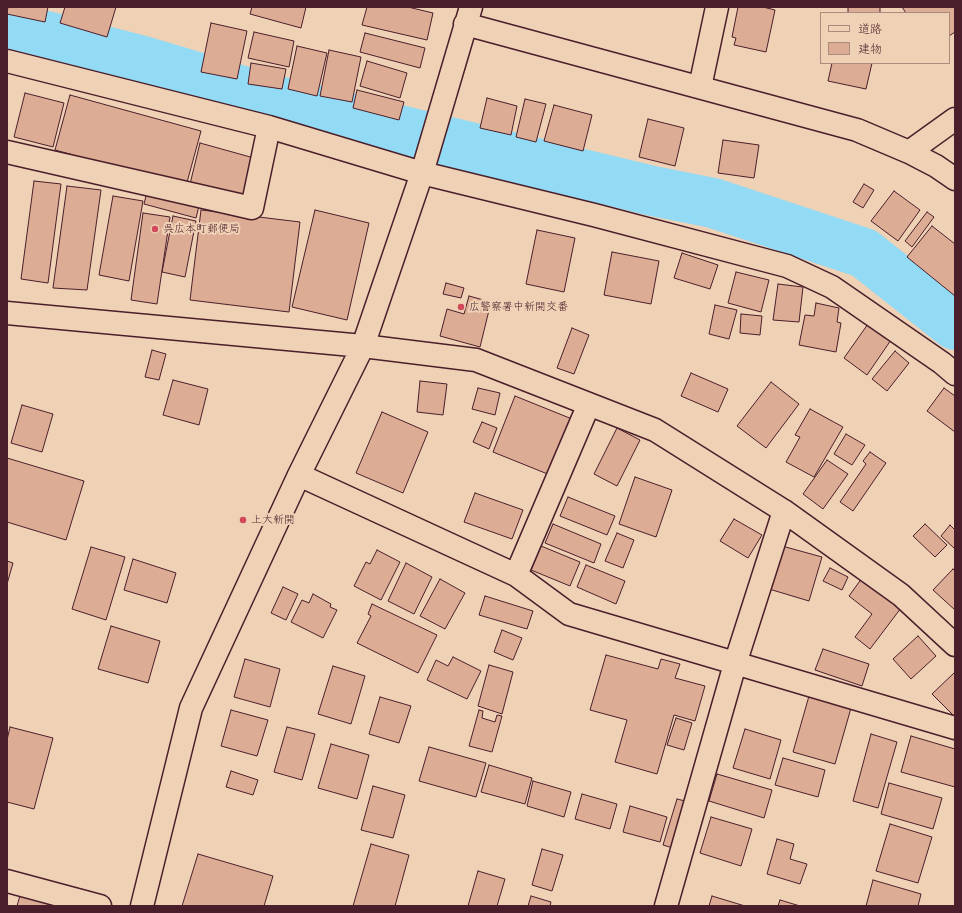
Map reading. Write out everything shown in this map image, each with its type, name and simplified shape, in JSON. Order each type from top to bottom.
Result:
[{"type":"street","points":[[700,87],[717,7]]},
{"type":"street","points":[[142,906],[191,708],[299,475],[363,346],[422,173],[467,12],[700,87],[857,130],[909,152],[936,166],[955,180]]},
{"type":"street","points":[[7,61],[269,127],[422,173],[594,215],[787,266],[832,287],[950,363]]},
{"type":"street","points":[[909,152],[955,119]]},
{"type":"street","points":[[7,152],[252,208],[269,127]]},
{"type":"street","points":[[7,313],[363,346],[476,360],[655,430],[784,511],[901,595],[955,645]]},
{"type":"street","points":[[516,575],[589,404]]},
{"type":"street","points":[[299,475],[516,575],[569,614],[955,728]]},
{"type":"street","points":[[666,906],[735,664],[784,511]]},
{"type":"street","points":[[7,881],[100,906]]},
{"type":"building","points":[[8,7],[48,7],[45,22],[7,14]]},
{"type":"building","points":[[65,7],[116,7],[107,37],[60,23]]},
{"type":"building","points":[[252,7],[306,7],[301,28],[250,14]]},
{"type":"building","points":[[367,7],[408,7],[433,13],[427,40],[362,25]]},
{"type":"building","points":[[738,7],[763,7],[775,10],[766,52],[734,45],[736,38],[732,37]]},
{"type":"building","points":[[848,7],[880,7],[880,12],[848,12]]},
{"type":"building","points":[[902,7],[955,7],[955,32],[950,35],[950,12],[905,12]]},
{"type":"building","points":[[211,23],[247,31],[237,79],[201,72]]},
{"type":"building","points":[[254,32],[294,41],[289,67],[248,58]]},
{"type":"building","points":[[365,33],[425,48],[420,68],[360,52]]},
{"type":"building","points":[[297,46],[327,53],[317,96],[288,89]]},
{"type":"building","points":[[329,50],[361,57],[352,102],[320,96]]},
{"type":"building","points":[[367,61],[407,73],[400,98],[360,86]]},
{"type":"building","points":[[251,63],[286,69],[282,89],[248,84]]},
{"type":"building","points":[[832,64],[872,64],[866,89],[828,81]]},
{"type":"building","points":[[357,90],[404,102],[399,120],[353,108]]},
{"type":"building","points":[[25,93],[64,103],[53,147],[14,137]]},
{"type":"building","points":[[70,95],[201,131],[186,186],[55,150]]},
{"type":"building","points":[[487,98],[517,106],[511,135],[480,128]]},
{"type":"building","points":[[525,99],[546,104],[536,142],[516,137]]},
{"type":"building","points":[[554,105],[592,115],[583,151],[544,141]]},
{"type":"building","points":[[648,119],[684,128],[675,166],[639,157]]},
{"type":"building","points":[[723,140],[759,145],[754,178],[718,173]]},
{"type":"building","points":[[200,143],[254,158],[244,198],[190,184]]},
{"type":"building","points":[[34,181],[61,184],[48,283],[21,279]]},
{"type":"building","points":[[864,184],[874,190],[863,208],[853,202]]},
{"type":"building","points":[[67,186],[101,190],[87,290],[53,288]]},
{"type":"building","points":[[148,188],[200,202],[196,218],[144,204]]},
{"type":"building","points":[[894,191],[920,210],[898,241],[871,221]]},
{"type":"building","points":[[113,196],[143,201],[129,281],[99,275]]},
{"type":"building","points":[[201,210],[300,222],[289,312],[190,300]]},
{"type":"building","points":[[315,210],[369,223],[347,320],[292,307]]},
{"type":"building","points":[[927,212],[934,217],[912,247],[905,241]]},
{"type":"building","points":[[143,213],[170,217],[157,304],[131,300]]},
{"type":"building","points":[[173,216],[196,221],[185,277],[162,272]]},
{"type":"building","points":[[932,226],[955,244],[955,296],[907,257]]},
{"type":"building","points":[[537,230],[575,238],[564,292],[526,284]]},
{"type":"building","points":[[612,252],[659,261],[651,304],[604,295]]},
{"type":"building","points":[[682,253],[718,265],[710,289],[674,278]]},
{"type":"building","points":[[736,272],[769,280],[761,312],[728,303]]},
{"type":"building","points":[[446,283],[464,288],[461,298],[443,294]]},
{"type":"building","points":[[778,284],[803,287],[799,322],[773,320]]},
{"type":"building","points":[[469,296],[491,302],[480,347],[440,336],[447,309],[464,314]]},
{"type":"building","points":[[816,303],[839,308],[837,322],[841,323],[836,352],[799,345],[805,315],[814,316]]},
{"type":"building","points":[[715,305],[737,310],[729,339],[709,334]]},
{"type":"building","points":[[741,314],[762,316],[760,335],[740,333]]},
{"type":"building","points":[[868,324],[891,340],[867,375],[844,358]]},
{"type":"building","points":[[572,328],[589,335],[574,374],[557,368]]},
{"type":"building","points":[[152,350],[166,354],[159,380],[145,377]]},
{"type":"building","points":[[895,351],[909,363],[887,391],[872,379]]},
{"type":"building","points":[[691,373],[728,389],[718,412],[681,396]]},
{"type":"building","points":[[173,380],[208,389],[199,425],[163,415]]},
{"type":"building","points":[[420,381],[447,384],[443,415],[417,412]]},
{"type":"building","points":[[771,382],[799,404],[766,448],[737,426]]},
{"type":"building","points":[[478,388],[500,393],[495,415],[472,409]]},
{"type":"building","points":[[944,388],[955,396],[955,432],[927,411]]},
{"type":"building","points":[[515,396],[577,421],[555,477],[493,452]]},
{"type":"building","points":[[22,405],[53,414],[42,452],[11,443]]},
{"type":"building","points":[[810,409],[843,427],[814,477],[786,462],[800,437],[795,435]]},
{"type":"building","points":[[382,412],[428,432],[403,493],[356,473]]},
{"type":"building","points":[[482,422],[497,428],[489,449],[473,442]]},
{"type":"building","points":[[617,428],[640,440],[617,486],[594,474]]},
{"type":"building","points":[[846,434],[865,445],[852,465],[834,454]]},
{"type":"building","points":[[870,452],[886,463],[853,511],[840,502],[866,464],[863,461]]},
{"type":"building","points":[[7,458],[84,481],[66,540],[7,522]]},
{"type":"building","points":[[827,460],[848,474],[823,509],[803,494]]},
{"type":"building","points":[[635,477],[672,490],[656,537],[619,524]]},
{"type":"building","points":[[475,493],[523,510],[512,539],[464,522]]},
{"type":"building","points":[[568,497],[615,516],[607,535],[560,516]]},
{"type":"building","points":[[734,519],[762,535],[748,558],[720,541]]},
{"type":"building","points":[[553,524],[601,544],[594,563],[545,543]]},
{"type":"building","points":[[925,524],[947,545],[935,557],[913,536]]},
{"type":"building","points":[[950,525],[955,530],[955,549],[941,536]]},
{"type":"building","points":[[617,533],[634,540],[623,568],[605,561]]},
{"type":"building","points":[[541,546],[580,562],[570,586],[531,570]]},
{"type":"building","points":[[782,546],[822,557],[809,601],[769,589]]},
{"type":"building","points":[[91,547],[125,557],[106,620],[72,609]]},
{"type":"building","points":[[377,550],[400,562],[381,600],[354,586],[366,562],[370,564]]},
{"type":"building","points":[[133,559],[176,573],[167,603],[124,590]]},
{"type":"building","points":[[7,561],[13,563],[7,584]]},
{"type":"building","points":[[406,563],[432,577],[414,614],[388,601]]},
{"type":"building","points":[[586,565],[625,581],[616,604],[577,587]]},
{"type":"building","points":[[830,568],[848,577],[842,590],[823,581]]},
{"type":"building","points":[[953,569],[955,571],[955,610],[933,590]]},
{"type":"building","points":[[862,578],[901,608],[870,649],[855,637],[872,614],[849,596]]},
{"type":"building","points":[[440,579],[465,593],[445,629],[420,616]]},
{"type":"building","points":[[283,587],[298,594],[286,620],[271,613]]},
{"type":"building","points":[[313,594],[331,604],[330,607],[337,610],[323,638],[291,622],[302,600],[309,603]]},
{"type":"building","points":[[485,596],[533,611],[527,629],[479,615]]},
{"type":"building","points":[[372,604],[437,635],[418,673],[357,643],[371,616],[368,614]]},
{"type":"building","points":[[111,626],[160,641],[148,683],[98,669]]},
{"type":"building","points":[[502,630],[522,638],[513,660],[494,652]]},
{"type":"building","points":[[918,636],[936,656],[911,679],[893,659]]},
{"type":"building","points":[[823,649],[869,664],[862,686],[815,670]]},
{"type":"building","points":[[606,655],[658,669],[661,659],[680,664],[675,678],[705,686],[695,721],[674,715],[657,774],[615,762],[627,720],[590,710]]},
{"type":"building","points":[[453,657],[481,671],[467,699],[427,680],[436,660],[448,666]]},
{"type":"building","points":[[245,659],[280,669],[270,707],[234,697]]},
{"type":"building","points":[[489,665],[513,672],[502,714],[478,706]]},
{"type":"building","points":[[333,666],[365,676],[351,724],[318,714]]},
{"type":"building","points":[[955,672],[955,717],[932,694]]},
{"type":"building","points":[[809,696],[851,708],[835,764],[793,752]]},
{"type":"building","points":[[380,697],[411,706],[399,743],[369,734]]},
{"type":"building","points":[[231,710],[268,720],[257,756],[221,746]]},
{"type":"building","points":[[479,710],[483,711],[482,718],[495,722],[497,715],[502,716],[492,752],[469,746]]},
{"type":"building","points":[[676,718],[692,723],[684,750],[667,745]]},
{"type":"building","points":[[10,727],[53,738],[34,809],[7,802],[7,740]]},
{"type":"building","points":[[287,727],[315,734],[302,780],[274,772]]},
{"type":"building","points":[[745,729],[781,740],[770,779],[733,768]]},
{"type":"building","points":[[871,734],[897,742],[878,808],[853,801]]},
{"type":"building","points":[[911,736],[955,749],[955,787],[901,772]]},
{"type":"building","points":[[331,744],[369,755],[357,799],[318,788]]},
{"type":"building","points":[[429,747],[486,763],[476,797],[419,781]]},
{"type":"building","points":[[783,758],[825,770],[818,797],[775,785]]},
{"type":"building","points":[[489,765],[532,778],[525,804],[481,792]]},
{"type":"building","points":[[231,771],[258,780],[253,795],[226,787]]},
{"type":"building","points":[[717,774],[772,790],[764,818],[709,801]]},
{"type":"building","points":[[533,781],[571,792],[564,817],[527,806]]},
{"type":"building","points":[[889,783],[942,798],[933,829],[881,814]]},
{"type":"building","points":[[373,786],[405,795],[393,838],[361,830]]},
{"type":"building","points":[[582,794],[617,804],[610,829],[575,819]]},
{"type":"building","points":[[677,799],[689,802],[676,849],[663,845]]},
{"type":"building","points":[[630,806],[667,817],[660,842],[623,832]]},
{"type":"building","points":[[711,817],[752,829],[741,866],[700,853]]},
{"type":"building","points":[[890,824],[932,837],[918,883],[876,871]]},
{"type":"building","points":[[777,839],[794,844],[790,859],[807,864],[800,884],[767,874]]},
{"type":"building","points":[[371,844],[409,855],[395,906],[353,906]]},
{"type":"building","points":[[542,849],[563,855],[552,891],[532,885]]},
{"type":"building","points":[[198,854],[273,876],[264,906],[182,906]]},
{"type":"building","points":[[478,871],[505,879],[497,906],[468,906]]},
{"type":"building","points":[[873,880],[921,894],[918,906],[866,906]]},
{"type":"building","points":[[21,892],[64,906],[17,906]]},
{"type":"building","points":[[531,896],[551,902],[550,906],[528,906]]},
{"type":"building","points":[[712,896],[745,906],[709,906]]},
{"type":"building","points":[[780,900],[800,906],[778,906]]},
{"type":"waterway","points":[[7,26],[143,61],[266,98],[653,191],[713,203],[864,253],[955,325]]},
{"type":"place","name":"呉広本町郵便局","points":[[155,229]]},
{"type":"place","name":"広警察署中新開交番","points":[[461,307]]},
{"type":"place","name":"上大新開","points":[[243,520]]}]
